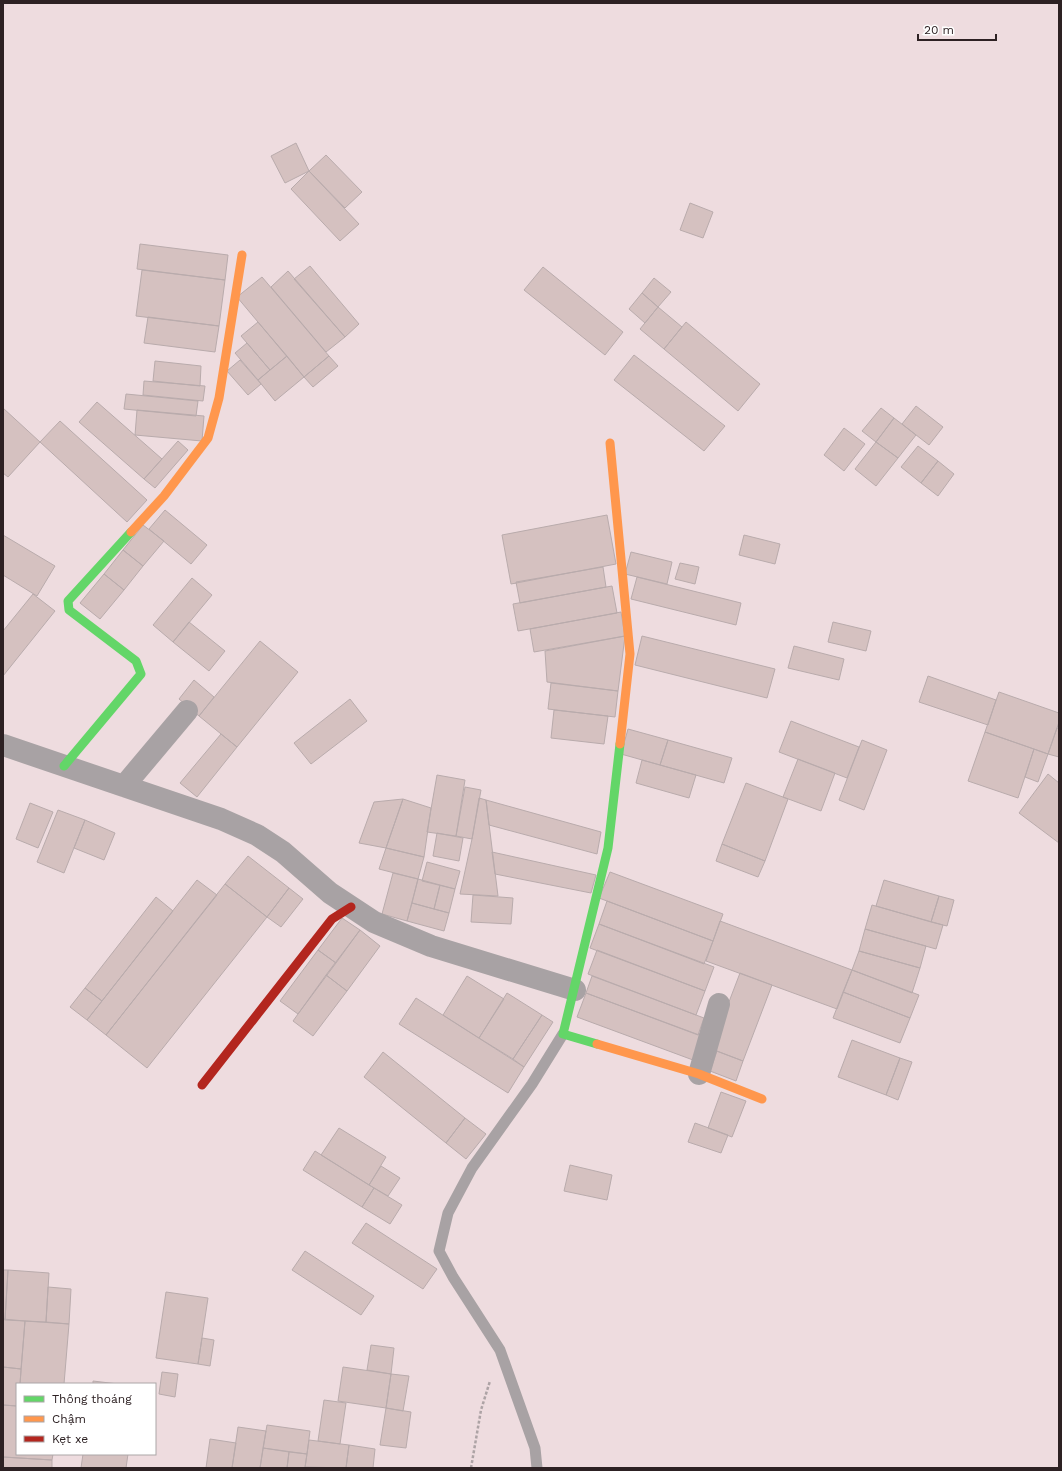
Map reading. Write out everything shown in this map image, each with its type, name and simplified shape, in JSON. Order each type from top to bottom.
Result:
[{"type":"street","points":[[64,766],[142,674],[136,660],[69,610],[68,601],[164,496],[208,438],[219,398],[242,255]]},
{"type":"street","points":[[610,443],[630,654],[608,848],[575,990],[563,1034],[699,1074],[762,1099]]},
{"type":"street","points":[[124,786],[187,711]]},
{"type":"street","points":[[3,745],[221,819],[257,835],[283,852],[330,893],[374,922],[431,946],[575,990]]},
{"type":"street","points":[[202,1084],[332,919],[352,907]]},
{"type":"street","points":[[699,1074],[718,1004]]},
{"type":"lane","points":[[537,1468],[535,1448],[500,1350],[453,1277],[439,1251],[448,1214],[472,1168],[532,1084],[563,1034]]},
{"type":"path","points":[[471,1468],[480,1410],[500,1350]]},
{"type":"building","points":[[296,143],[309,171],[285,183],[271,156]]},
{"type":"building","points":[[326,155],[362,192],[345,208],[309,171]]},
{"type":"building","points":[[309,171],[359,224],[340,241],[291,189]]},
{"type":"building","points":[[690,203],[713,212],[703,238],[680,230]]},
{"type":"building","points":[[140,244],[228,255],[225,280],[137,269]]},
{"type":"building","points":[[310,266],[359,324],[345,337],[294,279]]},
{"type":"building","points":[[543,267],[623,332],[605,355],[524,290]]},
{"type":"building","points":[[142,270],[225,280],[219,326],[136,316]]},
{"type":"building","points":[[288,271],[345,337],[326,352],[271,287]]},
{"type":"building","points":[[262,277],[329,356],[304,377],[237,297]]},
{"type":"building","points":[[654,278],[671,292],[658,307],[642,293]]},
{"type":"building","points":[[642,293],[658,307],[645,323],[629,309]]},
{"type":"building","points":[[658,307],[682,327],[664,349],[640,329]]},
{"type":"building","points":[[148,317],[219,326],[215,352],[144,343]]},
{"type":"building","points":[[258,322],[287,356],[270,370],[241,336]]},
{"type":"building","points":[[686,322],[760,384],[738,411],[664,349]]},
{"type":"building","points":[[247,343],[270,370],[258,380],[235,353]]},
{"type":"building","points":[[634,355],[725,426],[704,451],[614,380]]},
{"type":"building","points":[[287,356],[304,377],[275,401],[258,380]]},
{"type":"building","points":[[329,356],[338,366],[313,387],[304,377]]},
{"type":"building","points":[[240,360],[261,384],[248,395],[227,371]]},
{"type":"building","points":[[155,361],[201,366],[200,386],[153,381]]},
{"type":"building","points":[[144,381],[205,386],[203,401],[143,395]]},
{"type":"building","points":[[126,394],[198,401],[196,416],[124,409]]},
{"type":"building","points":[[97,402],[162,459],[144,479],[79,422]]},
{"type":"building","points":[[916,406],[943,427],[929,445],[902,424]]},
{"type":"building","points":[[3,408],[40,442],[8,477],[3,473]]},
{"type":"building","points":[[881,408],[894,418],[876,442],[862,431]]},
{"type":"building","points":[[137,410],[204,416],[202,441],[135,435]]},
{"type":"building","points":[[894,418],[916,435],[898,458],[876,442]]},
{"type":"building","points":[[60,421],[147,500],[127,522],[40,442]]},
{"type":"building","points":[[844,428],[865,444],[844,471],[824,455]]},
{"type":"building","points":[[178,441],[188,450],[155,488],[144,479]]},
{"type":"building","points":[[876,442],[898,458],[876,486],[855,469]]},
{"type":"building","points":[[918,446],[938,461],[921,483],[901,467]]},
{"type":"building","points":[[938,461],[954,474],[938,496],[921,483]]},
{"type":"building","points":[[165,510],[207,545],[191,564],[149,529]]},
{"type":"building","points":[[607,515],[616,564],[511,584],[502,535]]},
{"type":"building","points":[[143,525],[164,541],[143,566],[123,550]]},
{"type":"building","points":[[3,535],[55,566],[37,596],[3,575]]},
{"type":"building","points":[[744,535],[780,544],[775,564],[739,555]]},
{"type":"building","points":[[123,550],[143,566],[124,590],[104,574]]},
{"type":"building","points":[[631,552],[672,562],[667,584],[625,574]]},
{"type":"building","points":[[680,563],[699,567],[695,584],[675,579]]},
{"type":"building","points":[[603,567],[606,587],[520,603],[516,582]]},
{"type":"building","points":[[104,574],[124,590],[100,619],[80,603]]},
{"type":"building","points":[[637,577],[741,603],[736,625],[631,599]]},
{"type":"building","points":[[192,578],[212,595],[173,642],[153,625]]},
{"type":"building","points":[[612,586],[617,613],[518,631],[513,604]]},
{"type":"building","points":[[33,594],[55,611],[3,676],[3,631]]},
{"type":"building","points":[[621,612],[625,636],[534,652],[530,629]]},
{"type":"building","points":[[189,622],[225,651],[209,671],[173,642]]},
{"type":"building","points":[[833,622],[871,631],[866,651],[828,642]]},
{"type":"building","points":[[625,636],[618,691],[547,682],[545,651]]},
{"type":"building","points":[[642,636],[775,669],[767,698],[635,665]]},
{"type":"building","points":[[260,641],[298,672],[237,747],[199,716]]},
{"type":"building","points":[[794,646],[844,659],[839,680],[788,668]]},
{"type":"building","points":[[928,676],[996,700],[988,725],[919,702]]},
{"type":"building","points":[[194,680],[214,697],[199,716],[179,699]]},
{"type":"building","points":[[551,683],[618,691],[615,717],[548,709]]},
{"type":"building","points":[[999,692],[1059,713],[1059,722],[1048,754],[985,732]]},
{"type":"building","points":[[350,699],[367,721],[311,764],[294,743]]},
{"type":"building","points":[[554,710],[608,716],[604,744],[551,738]]},
{"type":"building","points":[[791,721],[859,747],[847,778],[779,752]]},
{"type":"building","points":[[1057,728],[1059,728],[1059,757],[1048,754]]},
{"type":"building","points":[[628,729],[668,740],[660,765],[621,754]]},
{"type":"building","points":[[985,732],[1034,749],[1018,798],[968,781]]},
{"type":"building","points":[[221,734],[237,747],[197,797],[180,783]]},
{"type":"building","points":[[668,740],[732,758],[724,783],[660,765]]},
{"type":"building","points":[[862,740],[887,750],[864,810],[839,800]]},
{"type":"building","points":[[1034,749],[1048,754],[1038,782],[1025,777]]},
{"type":"building","points":[[798,759],[835,773],[821,811],[783,797]]},
{"type":"building","points":[[642,760],[696,775],[689,798],[636,783]]},
{"type":"building","points":[[1048,774],[1059,783],[1059,843],[1019,813]]},
{"type":"building","points":[[437,775],[465,780],[456,836],[427,832]]},
{"type":"building","points":[[746,783],[788,799],[765,861],[722,844]]},
{"type":"building","points":[[465,787],[481,790],[472,839],[456,836]]},
{"type":"building","points":[[479,798],[486,800],[498,896],[460,894]]},
{"type":"building","points":[[403,799],[386,848],[359,843],[374,802]]},
{"type":"building","points":[[403,799],[431,808],[424,857],[386,848]]},
{"type":"building","points":[[486,800],[601,832],[597,854],[489,825]]},
{"type":"building","points":[[30,803],[53,812],[38,848],[16,839]]},
{"type":"building","points":[[58,810],[85,820],[64,873],[37,862]]},
{"type":"building","points":[[85,820],[115,833],[104,860],[74,848]]},
{"type":"building","points":[[437,833],[463,838],[459,861],[433,856]]},
{"type":"building","points":[[722,844],[765,861],[758,877],[716,861]]},
{"type":"building","points":[[386,848],[424,857],[418,879],[379,869]]},
{"type":"building","points":[[492,852],[596,875],[591,893],[495,874]]},
{"type":"building","points":[[248,856],[289,888],[267,917],[225,884]]},
{"type":"building","points":[[427,862],[460,871],[455,889],[422,881]]},
{"type":"building","points":[[610,872],[723,914],[713,941],[599,898]]},
{"type":"building","points":[[393,873],[418,879],[407,921],[382,914]]},
{"type":"building","points":[[418,879],[440,885],[434,909],[412,903]]},
{"type":"building","points":[[197,880],[217,895],[106,1035],[87,1020]]},
{"type":"building","points":[[884,880],[939,896],[931,922],[876,906]]},
{"type":"building","points":[[225,884],[267,917],[147,1068],[106,1035]]},
{"type":"building","points":[[440,885],[455,889],[449,913],[434,909]]},
{"type":"building","points":[[289,888],[303,899],[281,927],[267,917]]},
{"type":"building","points":[[473,895],[513,898],[511,924],[471,922]]},
{"type":"building","points":[[939,896],[954,900],[947,926],[931,922]]},
{"type":"building","points":[[156,897],[173,911],[102,1001],[85,988]]},
{"type":"building","points":[[607,901],[713,941],[704,964],[599,924]]},
{"type":"building","points":[[412,903],[449,913],[444,931],[407,921]]},
{"type":"building","points":[[872,905],[943,925],[936,949],[865,929]]},
{"type":"building","points":[[342,918],[360,930],[336,963],[318,950]]},
{"type":"building","points":[[720,921],[852,970],[837,1009],[706,961]]},
{"type":"building","points":[[599,924],[714,967],[705,991],[590,948]]},
{"type":"building","points":[[865,929],[926,946],[920,968],[859,951]]},
{"type":"building","points":[[360,930],[380,946],[347,991],[326,975]]},
{"type":"building","points":[[318,950],[336,963],[298,1014],[280,1001]]},
{"type":"building","points":[[597,950],[705,991],[696,1015],[588,974]]},
{"type":"building","points":[[859,951],[920,968],[912,993],[852,970]]},
{"type":"building","points":[[852,970],[919,995],[910,1018],[843,992]]},
{"type":"building","points":[[740,973],[772,985],[743,1061],[711,1049]]},
{"type":"building","points":[[326,975],[347,991],[313,1036],[293,1021]]},
{"type":"building","points":[[467,976],[504,999],[479,1038],[443,1015]]},
{"type":"building","points":[[592,976],[704,1018],[698,1035],[586,993]]},
{"type":"building","points":[[85,988],[102,1001],[87,1020],[70,1007]]},
{"type":"building","points":[[843,992],[910,1018],[900,1043],[833,1018]]},
{"type":"building","points":[[507,993],[542,1015],[513,1059],[479,1038]]},
{"type":"building","points":[[586,993],[702,1036],[693,1060],[577,1017]]},
{"type":"building","points":[[416,998],[524,1067],[508,1093],[399,1024]]},
{"type":"building","points":[[542,1015],[553,1022],[524,1067],[513,1059]]},
{"type":"building","points":[[852,1040],[900,1058],[886,1095],[838,1077]]},
{"type":"building","points":[[717,1051],[743,1061],[736,1081],[710,1071]]},
{"type":"building","points":[[383,1052],[465,1118],[446,1143],[364,1077]]},
{"type":"building","points":[[900,1058],[912,1062],[898,1100],[886,1095]]},
{"type":"building","points":[[721,1092],[746,1101],[732,1137],[708,1128]]},
{"type":"building","points":[[465,1118],[486,1134],[466,1159],[446,1143]]},
{"type":"building","points":[[695,1123],[728,1135],[721,1153],[688,1142]]},
{"type":"building","points":[[339,1128],[386,1157],[369,1185],[321,1155]]},
{"type":"building","points":[[315,1151],[374,1188],[362,1207],[303,1170]]},
{"type":"building","points":[[570,1165],[612,1175],[607,1200],[564,1191]]},
{"type":"building","points":[[381,1166],[400,1178],[388,1196],[369,1185]]},
{"type":"building","points":[[374,1188],[402,1205],[390,1224],[362,1207]]},
{"type":"building","points":[[366,1223],[437,1269],[423,1289],[352,1243]]},
{"type":"building","points":[[305,1251],[374,1296],[361,1315],[292,1270]]},
{"type":"building","points":[[3,1270],[8,1270],[5,1320],[3,1319]]},
{"type":"building","points":[[8,1270],[49,1273],[46,1322],[5,1320]]},
{"type":"building","points":[[48,1287],[71,1289],[69,1324],[46,1322]]},
{"type":"building","points":[[166,1292],[208,1298],[198,1364],[156,1358]]},
{"type":"building","points":[[3,1319],[25,1321],[21,1369],[3,1367]]},
{"type":"building","points":[[25,1321],[69,1324],[64,1383],[20,1383]]},
{"type":"building","points":[[202,1338],[214,1340],[210,1366],[198,1364]]},
{"type":"building","points":[[371,1345],[394,1348],[391,1374],[367,1370]]},
{"type":"building","points":[[3,1367],[21,1369],[20,1383],[16,1383],[16,1406],[3,1405]]},
{"type":"building","points":[[343,1367],[391,1374],[386,1408],[338,1401]]},
{"type":"building","points":[[162,1372],[178,1374],[175,1397],[159,1394]]},
{"type":"building","points":[[391,1374],[409,1376],[403,1411],[386,1408]]},
{"type":"building","points":[[93,1381],[110,1383],[93,1383]]},
{"type":"building","points":[[324,1400],[346,1403],[340,1444],[318,1441]]},
{"type":"building","points":[[3,1405],[16,1406],[16,1455],[53,1455],[52,1460],[3,1457]]},
{"type":"building","points":[[386,1408],[411,1412],[406,1448],[380,1445]]},
{"type":"building","points":[[267,1425],[310,1431],[307,1454],[263,1448]]},
{"type":"building","points":[[238,1427],[266,1431],[260,1468],[232,1468]]},
{"type":"building","points":[[210,1439],[236,1443],[232,1468],[206,1468]]},
{"type":"building","points":[[309,1440],[349,1445],[346,1468],[305,1467]]},
{"type":"building","points":[[349,1445],[375,1449],[373,1468],[346,1468]]},
{"type":"building","points":[[263,1448],[289,1452],[287,1468],[260,1468]]},
{"type":"building","points":[[289,1452],[307,1454],[305,1468],[287,1468]]},
{"type":"building","points":[[83,1455],[128,1455],[126,1468],[81,1468]]},
{"type":"building","points":[[3,1457],[52,1460],[52,1468],[3,1468]]},
{"type":"traffic: fast","points":[[64,766],[141,674],[136,661],[69,610],[68,601],[131,532]]},
{"type":"traffic: fast","points":[[597,1044],[563,1034],[608,848],[620,744]]},
{"type":"traffic: slow","points":[[131,532],[164,496],[208,438],[219,398],[242,255]]},
{"type":"traffic: slow","points":[[610,443],[630,654],[620,744]]},
{"type":"traffic: slow","points":[[597,1044],[699,1074],[762,1099]]},
{"type":"traffic: jam","points":[[202,1085],[332,919],[351,907]]}]
